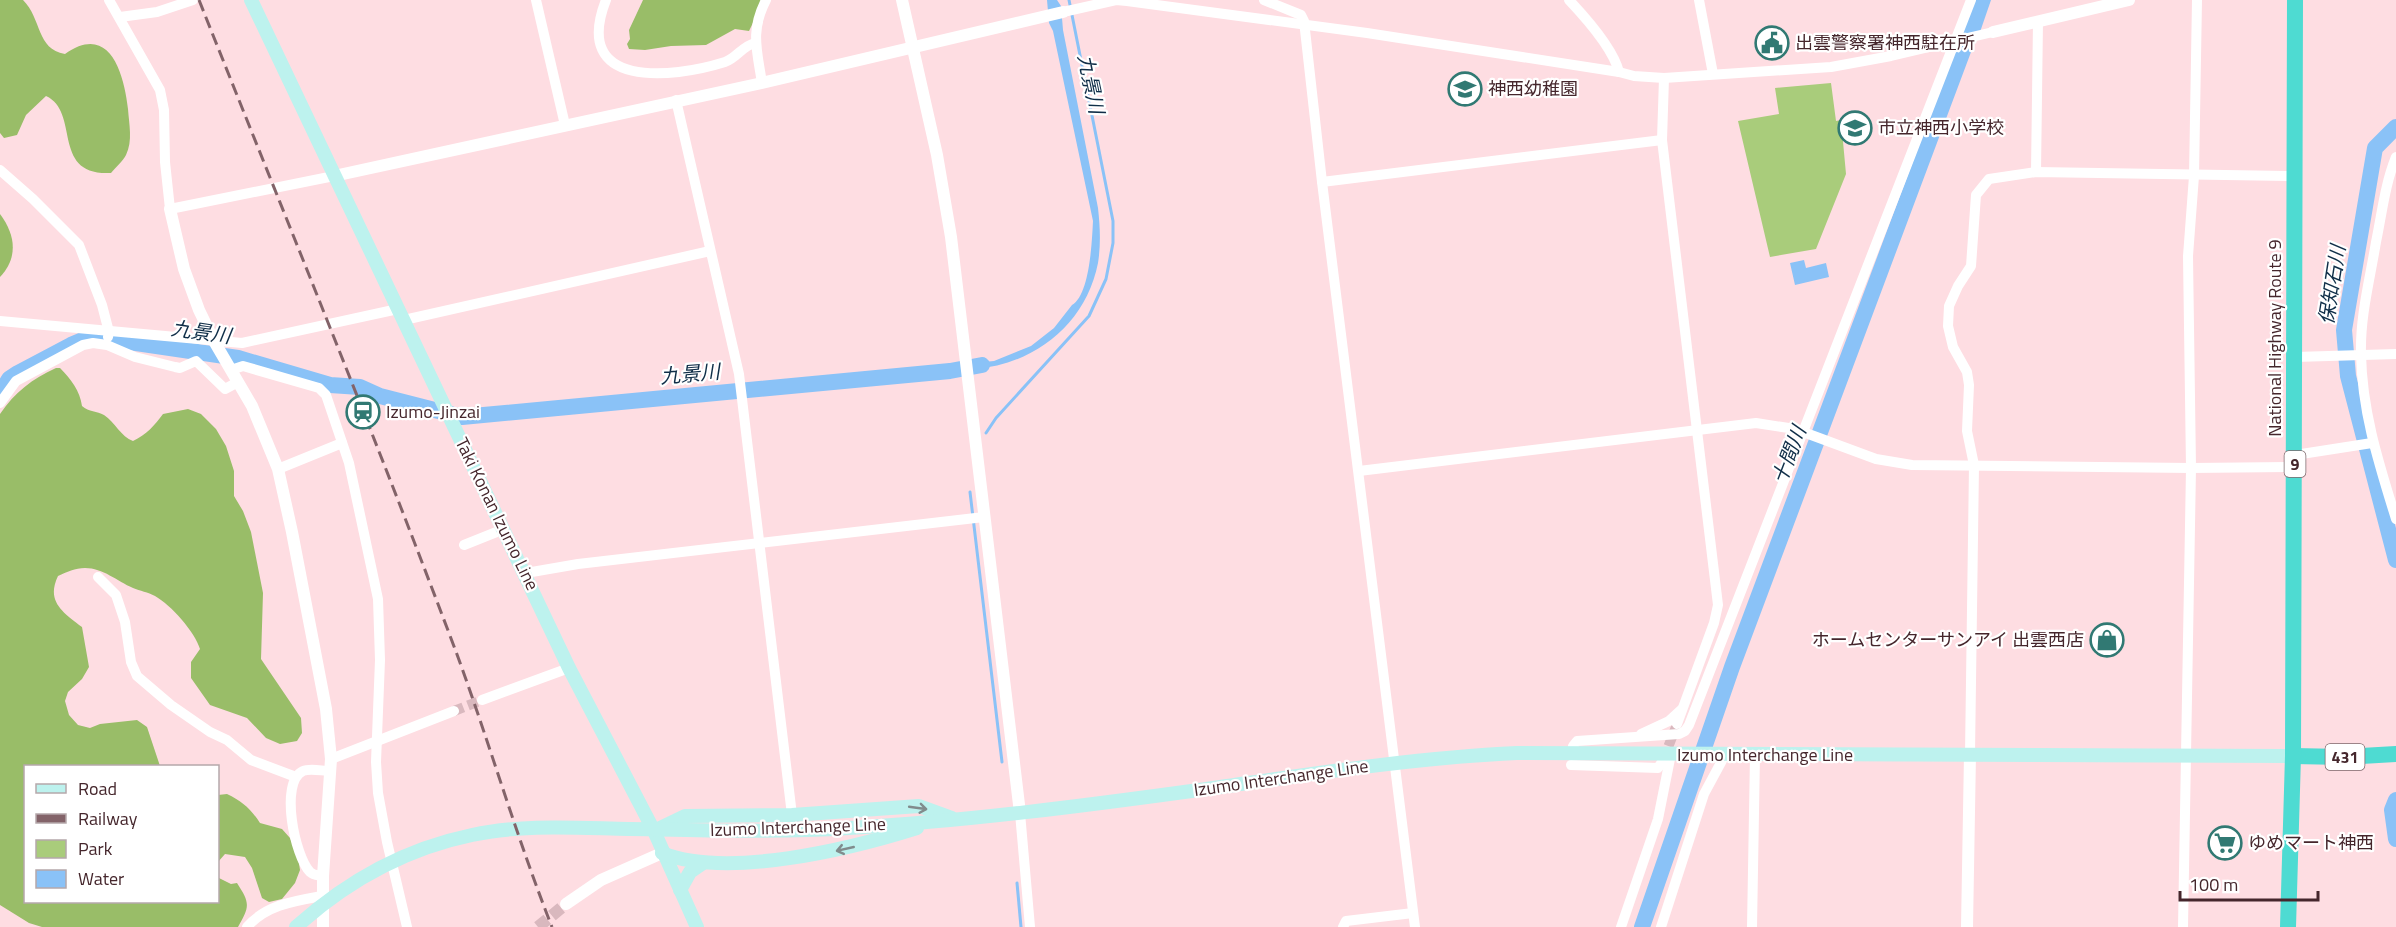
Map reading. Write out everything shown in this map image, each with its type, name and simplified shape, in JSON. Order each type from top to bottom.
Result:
[{"type":"highway","name":"National Highway Route 9","points":[[2288,927],[2294,756],[2295,0]]},
{"type":"highway","name":"431","points":[[2294,756],[2344,757],[2396,754]]},
{"type":"main road","name":"Taki Konan Izumo Line","points":[[252,0],[334,176],[526,573],[569,668],[654,831],[697,927]]},
{"type":"main road","name":"Izumo Interchange Line","points":[[296,927],[330,897],[374,870],[414,852],[450,840],[492,831],[534,828],[823,829],[949,820],[1020,813],[1395,762],[1517,753],[1671,757],[1970,754],[2294,756]]},
{"type":"main road","points":[[654,831],[685,816],[792,815],[918,806],[949,820]]},
{"type":"main road","points":[[662,853],[703,863],[766,860],[840,850],[949,820]]},
{"type":"main road","points":[[680,890],[690,872],[703,863]]},
{"type":"street","points":[[110,0],[160,90],[164,110],[165,162],[170,209],[184,269],[199,310],[214,341],[252,406],[278,469],[326,709],[331,765],[322,896],[323,927]]},
{"type":"street","points":[[120,17],[157,12],[193,0]]},
{"type":"street","points":[[536,0],[565,125]]},
{"type":"street","points":[[606,0],[598,27],[603,52],[610,61],[639,73],[682,71],[725,62],[746,46],[755,43]]},
{"type":"street","points":[[762,83],[755,43],[756,25],[766,0]]},
{"type":"street","points":[[902,0],[945,197],[1020,813],[1030,927]]},
{"type":"street","points":[[170,209],[334,176],[762,83],[1116,0],[1305,25],[1634,76],[1664,78],[1840,65],[2129,0]]},
{"type":"street","points":[[1264,0],[1300,15],[1305,25],[1322,182],[1415,927]]},
{"type":"street","points":[[1569,0],[1595,31],[1618,65],[1619,72]]},
{"type":"street","points":[[1699,0],[1713,74]]},
{"type":"street","points":[[1573,746],[1577,741],[1679,734],[1689,725],[1958,40],[1971,0]]},
{"type":"street","points":[[2183,927],[2188,754],[2191,468],[2188,256],[2194,176],[2197,0]]},
{"type":"street","points":[[2036,172],[2038,21]]},
{"type":"street","points":[[1664,78],[1662,140],[1718,605],[1714,623],[1677,724]]},
{"type":"street","points":[[676,100],[739,380],[792,815]]},
{"type":"street","points":[[1322,182],[1662,140]]},
{"type":"street","points":[[2396,157],[2388,178],[2364,307],[2361,354],[2364,405],[2372,443],[2396,519]]},
{"type":"street","points":[[0,170],[78,245],[102,305],[108,339],[135,357],[180,368],[195,361],[225,389],[238,382]]},
{"type":"street","points":[[1967,927],[1974,465],[1967,431],[1969,385],[1967,372],[1953,346],[1948,326],[1949,306],[1971,266],[1976,195],[1989,179],[2036,172],[2294,176]]},
{"type":"street","points":[[0,321],[108,339],[242,343],[401,315],[710,251]]},
{"type":"street","points":[[0,403],[16,381],[83,345],[108,339]]},
{"type":"street","points":[[2295,357],[2396,354]]},
{"type":"street","points":[[231,370],[243,366],[319,388],[326,395],[342,443],[370,555],[378,599],[380,660],[378,793],[407,927]]},
{"type":"street","points":[[1359,471],[1756,423],[1784,426],[1876,459],[1912,465],[2191,468],[2295,461],[2372,443]]},
{"type":"street","points":[[278,469],[342,443]]},
{"type":"street","points":[[526,573],[578,564],[984,517]]},
{"type":"street","points":[[464,545],[504,529]]},
{"type":"street","points":[[98,577],[117,595],[125,622],[131,662],[137,676],[171,705],[232,744],[251,760],[296,777]]},
{"type":"street","points":[[482,700],[569,668]]},
{"type":"street","points":[[1633,737],[1669,721],[1683,708]]},
{"type":"street","points":[[323,876],[314,875],[307,869],[295,837],[291,804],[296,777],[307,770],[331,765],[377,741],[454,711]]},
{"type":"street","points":[[1660,927],[1704,794],[1721,755]]},
{"type":"street","points":[[1752,927],[1755,755]]},
{"type":"street","points":[[1571,765],[1658,768],[1671,757]]},
{"type":"street","points":[[1621,927],[1658,819],[1671,757]]},
{"type":"street","points":[[566,904],[601,880],[662,853]]},
{"type":"street","points":[[247,927],[258,914],[290,902],[322,896]]},
{"type":"street","points":[[1343,927],[1346,921],[1413,913]]},
{"type":"green space","points":[[0,0],[23,0],[34,16],[44,40],[56,51],[65,54],[80,46],[93,44],[104,48],[112,56],[123,81],[130,138],[126,155],[111,173],[92,171],[80,164],[73,154],[62,115],[56,104],[46,96],[26,115],[17,135],[4,138],[0,133]]},
{"type":"green space","points":[[643,0],[764,0],[749,31],[735,29],[706,45],[671,46],[645,50],[629,49],[627,44],[630,39],[629,30]]},
{"type":"green space","points":[[1831,83],[1836,121],[1841,120],[1846,174],[1816,249],[1770,257],[1738,121],[1779,114],[1775,88]]},
{"type":"green space","points":[[0,214],[9,229],[13,246],[10,262],[0,277]]},
{"type":"green space","points":[[60,368],[77,390],[82,406],[104,415],[133,441],[150,429],[163,414],[188,409],[201,414],[216,429],[226,446],[234,471],[234,496],[251,532],[263,593],[261,659],[301,718],[302,733],[297,741],[280,744],[266,738],[247,718],[210,705],[191,678],[191,662],[200,649],[197,642],[182,620],[155,596],[133,588],[104,572],[92,569],[71,570],[58,576],[54,592],[55,599],[62,611],[82,627],[89,667],[82,679],[68,692],[65,701],[69,715],[78,725],[90,728],[100,724],[137,720],[147,727],[160,765],[24,765],[24,903],[219,903],[219,878],[231,884],[237,883],[246,900],[245,914],[238,927],[42,927],[29,923],[0,905],[0,414],[12,399],[39,377]]},
{"type":"green space","points":[[227,794],[237,800],[246,806],[260,823],[282,829],[290,838],[298,857],[300,870],[295,883],[282,899],[269,902],[262,898],[252,868],[245,857],[225,854],[219,861],[219,795]]},
{"type":"water","points":[[1047,0],[1057,0],[1061,6],[1063,30],[1098,208],[1100,249],[1098,263],[1092,285],[1082,305],[1070,322],[1054,337],[1018,359],[997,366],[975,369],[973,363],[994,361],[1031,346],[1054,328],[1078,299],[1083,290],[1089,266],[1093,221],[1053,31],[1049,23]]},
{"type":"water","points":[[1979,0],[1991,0],[1980,32],[1966,36]]},
{"type":"water","points":[[1804,260],[1806,268],[1826,263],[1829,277],[1795,285],[1790,263]]},
{"type":"waterway","points":[[986,433],[996,418],[1089,316],[1106,279],[1113,243],[1113,221],[1069,0]]},
{"type":"waterway","name":"十間川","points":[[1642,927],[1732,667],[1982,0]]},
{"type":"waterway","name":"保知石川","points":[[2396,127],[2375,148],[2344,330],[2348,376],[2396,560]]},
{"type":"waterway","name":"九景川","points":[[0,394],[9,379],[18,373],[71,345],[83,340],[102,338],[238,358],[330,385],[360,387],[380,396],[462,417],[950,371],[982,365]]},
{"type":"waterway","points":[[970,492],[1002,762]]},
{"type":"waterway","name":"保知石川","points":[[2396,800],[2392,810],[2396,839]]},
{"type":"waterway","points":[[1017,883],[1021,927]]},
{"type":"tunnel","points":[[454,711],[482,700]]},
{"type":"tunnel","points":[[1663,760],[1676,727]]},
{"type":"tunnel","points":[[538,927],[566,904]]},
{"type":"railway","points":[[199,0],[424,567],[552,927]]},
{"type":"place","name":"出雲警察署神西駐在所","points":[[1772,43]]},
{"type":"place","name":"神西幼稚園","points":[[1465,89]]},
{"type":"place","name":"市立神西小学校","points":[[1855,128]]},
{"type":"place","name":"Izumo-Jinzai","points":[[363,412]]},
{"type":"place","name":"ホームセンターサンアイ 出雲西店","points":[[2107,640]]},
{"type":"place","name":"ゆめマート神西","points":[[2225,843]]}]
